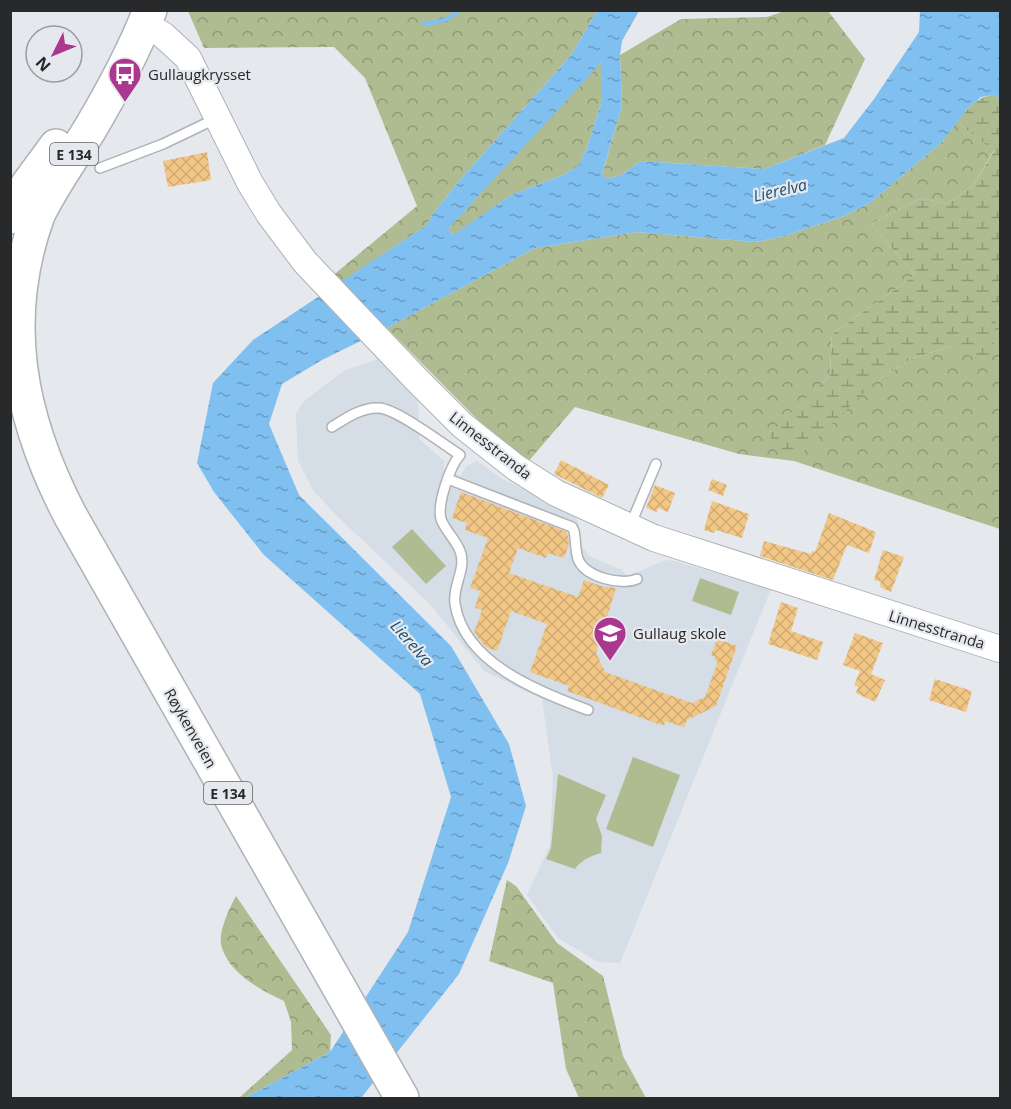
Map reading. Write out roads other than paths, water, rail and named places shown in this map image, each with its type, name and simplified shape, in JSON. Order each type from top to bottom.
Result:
[{"type":"highway","name":"Røykenveien","points":[[52,481],[29,424],[16,369],[13,344],[13,307],[17,273],[15,244],[91,126],[147,17]]},
{"type":"highway","name":"Røykenveien","points":[[10,217],[40,167],[78,117],[126,61]]},
{"type":"highway","name":"Røykenveien","points":[[10,412],[52,481],[397,1090]]},
{"type":"street","name":"Linnesstranda","points":[[147,17],[188,58],[201,80],[217,118],[250,183],[269,214],[305,262],[462,425],[515,467],[556,493],[654,538],[1000,649]]},
{"type":"lane","points":[[100,168],[164,144],[217,118]]},
{"type":"lane","points":[[332,427],[370,408],[386,409],[460,455],[454,462],[441,505],[441,520],[461,552],[462,563],[454,600],[460,623],[472,643],[508,673],[530,687],[588,710]]},
{"type":"lane","points":[[629,528],[656,464]]},
{"type":"lane","points":[[448,479],[572,527],[577,556],[585,568],[597,576],[627,582],[637,579]]},
{"type":"water","name":"Lierelva","points":[[597,11],[639,11],[622,41],[620,55],[622,105],[602,174],[607,179],[621,175],[641,161],[764,169],[844,138],[874,99],[919,32],[920,11],[1000,11],[1000,98],[993,95],[981,97],[967,109],[942,142],[871,202],[844,216],[784,236],[756,242],[637,232],[535,248],[387,328],[322,360],[282,384],[269,424],[299,495],[451,646],[509,744],[526,806],[508,863],[459,974],[361,1098],[244,1098],[330,1052],[408,932],[451,797],[420,694],[264,555],[214,492],[197,463],[213,383],[253,340],[427,225],[432,215],[459,181],[571,55]],"holes":[[[601,63],[601,104],[586,150],[578,166],[563,175],[511,195],[453,235],[448,229]]]},
{"type":"waterway","points":[[424,23],[443,21],[458,10]]},
{"type":"place","name":"Gullaugkrysset","points":[[125,103]]},
{"type":"place","name":"Gullaug skole","points":[[610,662]]}]
